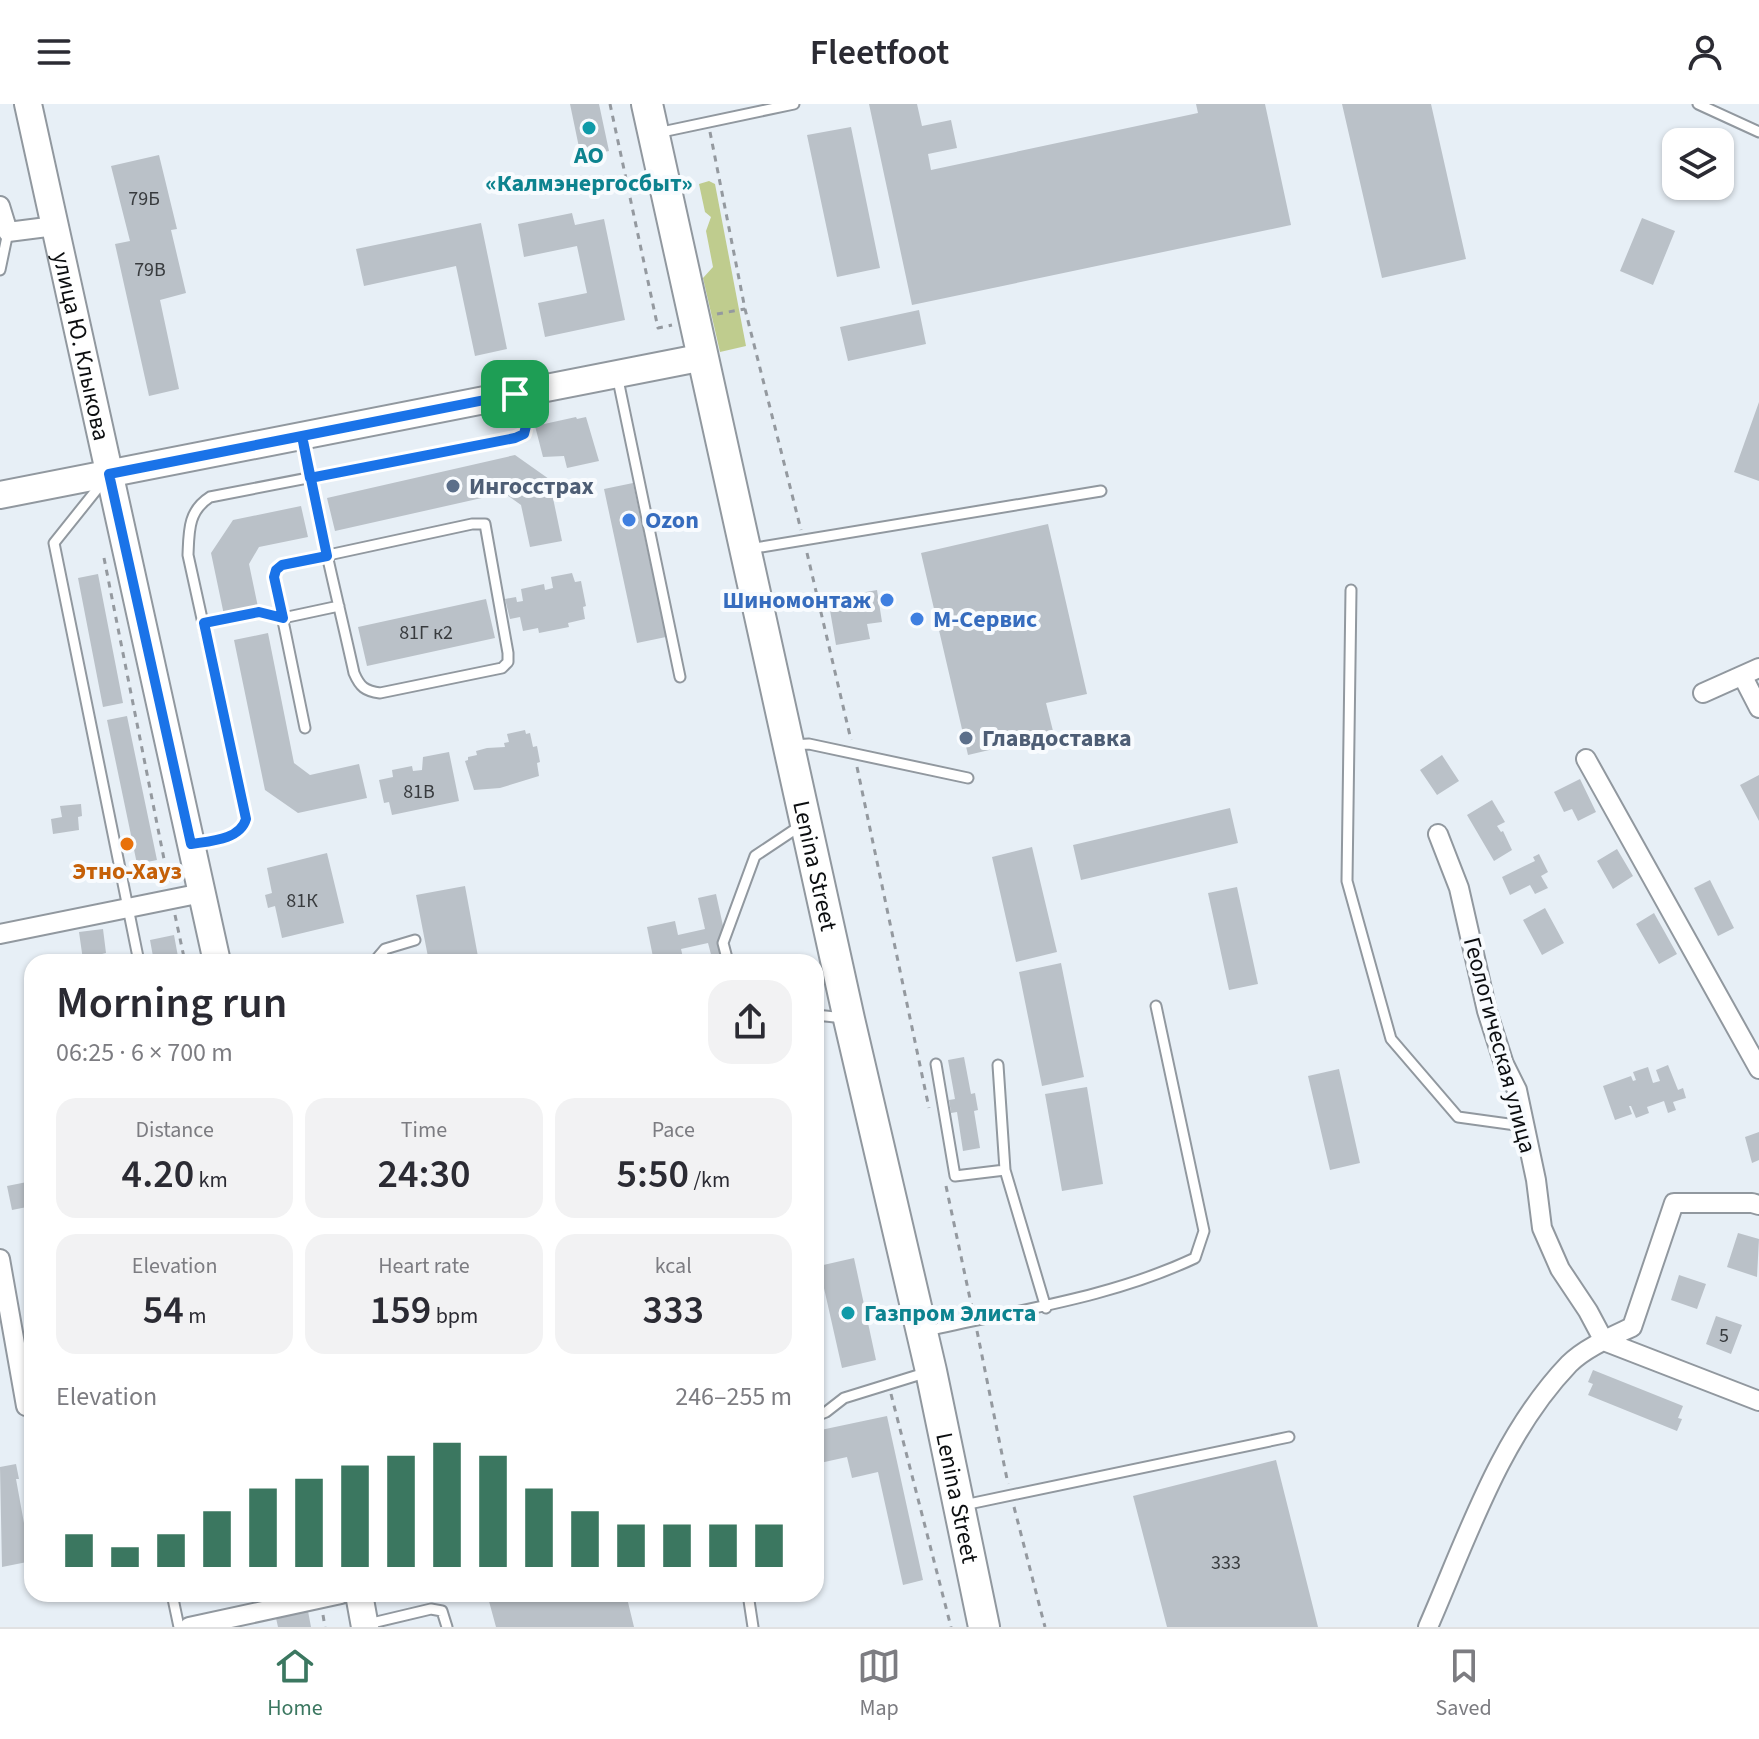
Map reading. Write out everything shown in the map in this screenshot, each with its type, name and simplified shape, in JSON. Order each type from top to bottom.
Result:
[{"type":"main road","name":"улица Ю. Клыкова","points":[[28,104],[215,954]]},
{"type":"main road","name":"Lenina Street","points":[[647,104],[849,1019],[931,1371],[980,1625]]},
{"type":"main road","points":[[0,495],[704,357]]},
{"type":"main road","points":[[360,1602],[365,1626]]},
{"type":"street","points":[[0,206],[8,232],[55,226]]},
{"type":"street","points":[[1703,693],[1751,672],[1759,708]]},
{"type":"street","points":[[1586,759],[1759,1069]]},
{"type":"street","name":"Геологическая улица","points":[[1438,834],[1459,888],[1487,1011],[1504,1064],[1517,1090],[1536,1180],[1542,1228],[1560,1269],[1604,1341]]},
{"type":"street","points":[[0,934],[202,893]]},
{"type":"street","points":[[1428,1627],[1489,1487],[1531,1412],[1571,1363],[1632,1327],[1674,1203],[1756,1204]]},
{"type":"street","points":[[0,1259],[24,1381]]},
{"type":"street","points":[[1604,1341],[1759,1401]]},
{"type":"street","points":[[189,1627],[217,1624],[308,1602]]},
{"type":"lane","points":[[654,134],[794,104]]},
{"type":"lane","points":[[1698,104],[1759,132]]},
{"type":"lane","points":[[0,270],[8,232]]},
{"type":"lane","points":[[616,374],[680,677]]},
{"type":"lane","points":[[191,844],[235,834],[246,819],[188,555],[194,510],[210,497],[515,438],[524,434],[526,426],[515,394]]},
{"type":"lane","points":[[302,436],[327,556],[359,685],[367,692],[380,693],[502,668],[508,662],[485,524],[472,524],[327,556],[282,565],[274,577],[305,728]]},
{"type":"lane","points":[[109,474],[54,543],[138,954]]},
{"type":"lane","points":[[746,549],[1101,491]]},
{"type":"lane","points":[[1351,590],[1347,881],[1391,1039],[1458,1117],[1523,1126]]},
{"type":"lane","points":[[204,623],[259,612],[283,618],[339,606]]},
{"type":"lane","points":[[788,746],[800,743],[968,778]]},
{"type":"lane","points":[[726,954],[723,943],[755,856],[805,822]]},
{"type":"lane","points":[[381,954],[385,949],[415,940]]},
{"type":"lane","points":[[922,1332],[1046,1308],[1165,1272],[1195,1258],[1204,1231],[1156,1006]]},
{"type":"lane","points":[[824,1016],[849,1019]]},
{"type":"lane","points":[[936,1064],[955,1176],[1005,1170]]},
{"type":"lane","points":[[998,1065],[1005,1170],[1046,1308]]},
{"type":"lane","points":[[824,1413],[844,1398],[931,1371]]},
{"type":"lane","points":[[959,1506],[1289,1437]]},
{"type":"lane","points":[[174,1602],[179,1627]]},
{"type":"lane","points":[[749,1602],[753,1627]]},
{"type":"lane","points":[[365,1626],[431,1609],[442,1611],[447,1627]]},
{"type":"path","points":[[610,104],[658,328],[680,323]]},
{"type":"path","points":[[708,122],[745,309],[804,539],[854,754],[932,1121]]},
{"type":"path","points":[[708,315],[745,309]]},
{"type":"path","points":[[104,558],[183,954]]},
{"type":"path","points":[[945,1182],[1011,1496],[1045,1627]]},
{"type":"path","points":[[888,1384],[951,1627]]},
{"type":"green space","points":[[709,181],[715,184],[746,346],[720,352],[703,278],[713,267],[706,231],[711,217],[705,212],[699,184]]},
{"type":"building","name":"АО «Калмэнергосбыт»","points":[[570,104],[599,104],[609,151],[581,157]]},
{"type":"building","points":[[869,104],[917,104],[922,126],[951,120],[957,148],[928,154],[931,170],[1198,113],[1196,104],[1265,104],[1291,225],[912,305]]},
{"type":"building","points":[[1342,104],[1431,104],[1466,259],[1382,278]]},
{"type":"building","points":[[851,127],[880,268],[837,277],[807,135]]},
{"type":"building","points":[[159,155],[177,229],[171,230],[186,293],[160,300],[179,389],[149,396],[115,244],[130,241],[111,166]]},
{"type":"building","points":[[572,213],[575,225],[604,219],[625,320],[545,337],[538,303],[587,293],[577,246],[524,257],[518,224]]},
{"type":"building","points":[[1642,218],[1675,231],[1653,285],[1620,271]]},
{"type":"building","points":[[481,223],[507,349],[475,356],[456,266],[364,286],[356,249]]},
{"type":"building","points":[[919,310],[926,344],[848,361],[840,327]]},
{"type":"building","points":[[1759,402],[1759,481],[1734,472]]},
{"type":"building","points":[[586,417],[599,461],[567,468],[564,456],[543,457],[535,426]]},
{"type":"building","points":[[515,455],[549,479],[562,541],[530,547],[521,505],[504,493],[335,531],[327,498]]},
{"type":"building","points":[[633,483],[666,637],[637,643],[604,489]]},
{"type":"building","points":[[301,506],[308,537],[259,547],[249,564],[258,607],[224,615],[211,553],[233,520]]},
{"type":"building","points":[[1048,524],[1087,694],[1046,703],[1054,735],[968,755],[921,553]]},
{"type":"building","points":[[572,573],[575,582],[581,581],[585,619],[568,623],[569,627],[539,633],[538,628],[523,631],[520,617],[510,619],[505,599],[516,597],[517,602],[523,601],[521,589],[544,584],[545,590],[553,588],[551,577]]},
{"type":"building","points":[[98,574],[123,703],[103,707],[78,578]]},
{"type":"building","points":[[877,590],[882,622],[867,624],[870,639],[836,645],[828,599]]},
{"type":"building","points":[[486,599],[495,638],[367,666],[358,627]]},
{"type":"building","points":[[268,633],[294,763],[310,775],[359,764],[367,798],[298,813],[265,790],[234,640]]},
{"type":"building","points":[[127,716],[157,860],[137,864],[107,720]]},
{"type":"building","points":[[525,730],[526,734],[530,733],[533,747],[537,746],[539,776],[500,788],[474,790],[465,761],[468,757],[487,748],[505,747],[504,743],[509,742],[507,734]]},
{"type":"building","points":[[449,752],[459,801],[392,815],[389,802],[384,803],[379,780],[393,777],[392,770],[412,766],[413,771],[422,770],[423,757]]},
{"type":"building","points":[[1442,755],[1459,781],[1437,795],[1420,770]]},
{"type":"building","points":[[1759,775],[1759,821],[1740,785]]},
{"type":"building","points":[[1580,779],[1596,812],[1578,821],[1572,809],[1564,812],[1554,792]]},
{"type":"building","points":[[1492,800],[1505,822],[1497,826],[1503,831],[1512,850],[1494,861],[1467,815]]},
{"type":"building","points":[[81,804],[79,830],[53,834],[51,819],[62,817],[60,806]]},
{"type":"building","points":[[1230,808],[1238,843],[1081,880],[1073,845]]},
{"type":"building","points":[[1032,847],[1057,952],[1016,962],[992,857]]},
{"type":"building","points":[[1617,849],[1633,876],[1613,889],[1597,861]]},
{"type":"building","points":[[327,853],[344,923],[282,938],[275,906],[268,908],[265,895],[272,893],[267,868]]},
{"type":"building","points":[[1539,854],[1548,872],[1541,876],[1548,888],[1535,894],[1530,885],[1510,895],[1502,877],[1535,861],[1533,857]]},
{"type":"building","points":[[1710,880],[1734,928],[1718,936],[1694,888]]},
{"type":"building","points":[[465,886],[478,954],[427,954],[416,895]]},
{"type":"building","points":[[1237,887],[1258,984],[1229,990],[1208,893]]},
{"type":"building","points":[[716,894],[729,954],[711,954],[708,943],[681,949],[682,954],[652,954],[647,927],[675,921],[678,935],[705,929],[698,898]]},
{"type":"building","points":[[1545,908],[1564,943],[1542,955],[1523,920]]},
{"type":"building","points":[[1654,913],[1677,954],[1659,964],[1636,924]]},
{"type":"building","points":[[103,929],[106,953],[82,954],[79,932]]},
{"type":"building","points":[[174,935],[178,954],[153,954],[150,940]]},
{"type":"building","points":[[1061,963],[1084,1077],[1042,1086],[1019,972]]},
{"type":"building","points":[[964,1057],[971,1094],[975,1093],[978,1110],[974,1111],[980,1148],[963,1151],[957,1112],[951,1113],[949,1100],[955,1099],[948,1060]]},
{"type":"building","points":[[1668,1065],[1678,1090],[1683,1088],[1686,1098],[1673,1102],[1676,1110],[1668,1113],[1664,1101],[1647,1107],[1649,1113],[1636,1118],[1629,1106],[1632,1114],[1615,1120],[1603,1086],[1631,1076],[1633,1081],[1636,1080],[1633,1072],[1648,1067],[1653,1083],[1660,1081],[1656,1070]]},
{"type":"building","points":[[1339,1069],[1360,1163],[1330,1170],[1308,1076]]},
{"type":"building","points":[[1087,1087],[1103,1184],[1062,1191],[1045,1094]]},
{"type":"building","points":[[1759,1132],[1759,1160],[1752,1163],[1745,1137]]},
{"type":"building","points":[[24,1183],[24,1208],[12,1210],[7,1186]]},
{"type":"building","points":[[1738,1233],[1759,1239],[1757,1277],[1727,1267]]},
{"type":"building","name":"Газпром Элиста","points":[[854,1258],[876,1360],[842,1368],[824,1288],[824,1265]]},
{"type":"building","points":[[1679,1275],[1706,1284],[1697,1309],[1671,1300]]},
{"type":"building","points":[[1716,1316],[1742,1325],[1731,1354],[1706,1344]]},
{"type":"building","points":[[1593,1370],[1683,1406],[1677,1431],[1588,1395],[1593,1384],[1588,1382]]},
{"type":"building","points":[[887,1416],[923,1580],[903,1585],[878,1472],[852,1478],[847,1457],[824,1462],[824,1429]]},
{"type":"building","points":[[1276,1460],[1318,1627],[1167,1627],[1133,1496]]},
{"type":"building","points":[[16,1464],[24,1523],[24,1563],[2,1567],[0,1467]]},
{"type":"building","points":[[489,1602],[628,1602],[634,1627],[496,1627]]},
{"type":"building","points":[[308,1611],[311,1627],[278,1627],[276,1618]]},
{"type":"place","name":"АО «Калмэнергосбыт»","points":[[589,128]]},
{"type":"place","name":"Ингосстрах","points":[[453,486]]},
{"type":"place","name":"Ozon","points":[[629,520]]},
{"type":"place","name":"Шиномонтаж","points":[[887,600]]},
{"type":"place","name":"М-Сервис","points":[[917,619]]},
{"type":"place","name":"Главдоставка","points":[[966,738]]},
{"type":"place","name":"Этно-Хауз","points":[[127,844]]},
{"type":"place","name":"Газпром Элиста","points":[[848,1313]]},
{"type":"route","points":[[515,394],[302,436],[310,478],[327,556],[282,565],[276,570],[274,577],[283,618],[259,612],[204,623],[246,819],[235,834],[191,844],[109,474],[302,436],[310,478],[515,438],[524,434],[526,426],[515,394]]}]
